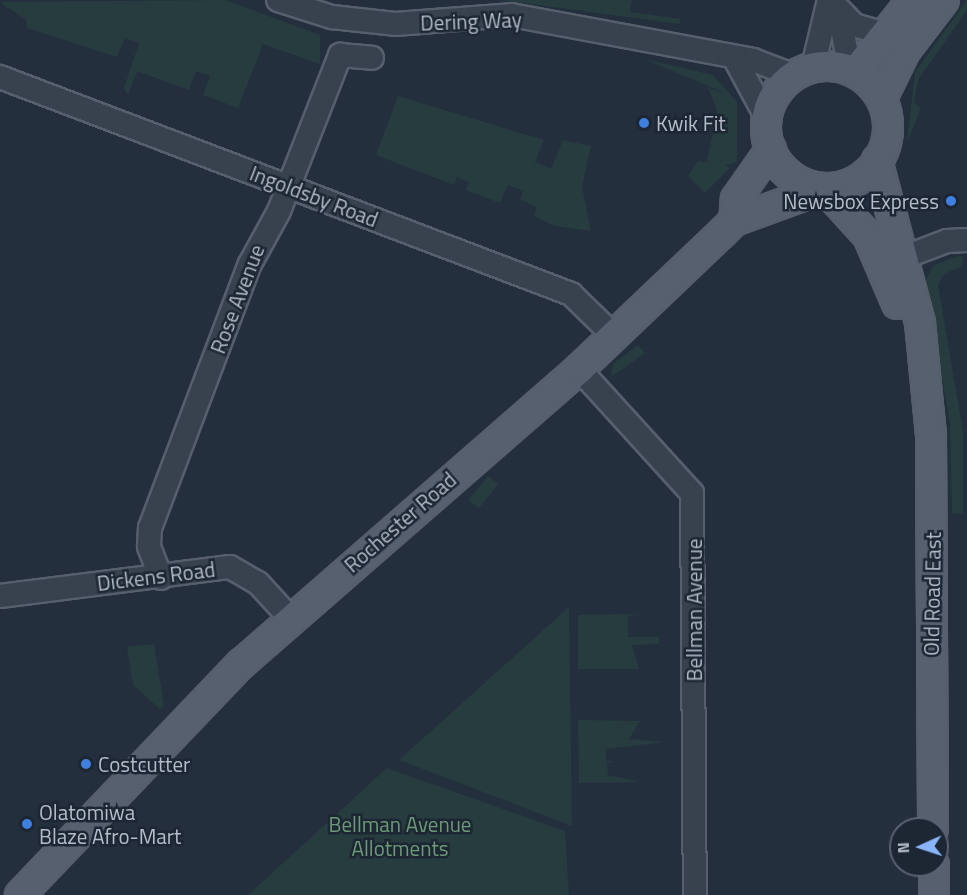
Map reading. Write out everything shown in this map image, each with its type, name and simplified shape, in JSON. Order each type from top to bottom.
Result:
[{"type":"main road","points":[[853,70],[886,34],[912,0]]},
{"type":"main road","points":[[771,149],[736,199],[734,220],[858,180],[877,160],[884,133],[882,99],[905,51],[944,0]]},
{"type":"main road","points":[[823,190],[786,173],[771,149],[768,120],[777,97],[804,71],[853,70],[882,99]]},
{"type":"main road","name":"Old Road East","points":[[877,160],[893,262],[921,331],[920,361],[933,472],[933,817]]},
{"type":"main road","name":"Old Road East","points":[[823,190],[861,225],[893,262]]},
{"type":"main road","name":"Rochester Road","points":[[20,895],[241,664],[579,369],[734,220]]},
{"type":"main road","points":[[934,877],[934,895]]},
{"type":"street","name":"Dering Way","points":[[278,0],[332,16],[395,24],[511,15],[804,71]]},
{"type":"street","points":[[833,5],[860,28],[886,34]]},
{"type":"street","points":[[833,5],[853,70]]},
{"type":"street","points":[[804,71],[833,5]]},
{"type":"street","name":"Rose Avenue","points":[[160,578],[147,539],[164,483],[260,240],[289,186],[340,55],[372,58]]},
{"type":"street","points":[[735,59],[768,120]]},
{"type":"street","name":"Ingoldsby Road","points":[[0,77],[571,294],[615,336]]},
{"type":"street","points":[[893,262],[946,241],[967,240]]},
{"type":"street","name":"Bellman Avenue","points":[[579,369],[692,493],[695,895]]},
{"type":"street","name":"Dickens Road","points":[[0,596],[238,569],[291,619]]},
{"type":"green space","points":[[226,0],[320,35],[320,64],[263,44],[238,108],[203,95],[210,76],[196,71],[189,90],[137,71],[128,95],[124,88],[139,43],[125,38],[117,57],[27,28],[26,20],[0,2]]},
{"type":"green space","points":[[500,0],[632,0],[630,12],[681,19],[679,24]]},
{"type":"green space","points":[[967,0],[967,10],[918,80],[914,102],[921,108],[907,143],[915,72]]},
{"type":"green space","points":[[644,59],[713,75],[737,102],[737,162],[725,165],[730,168],[705,193],[688,176],[698,161],[707,162],[717,110],[708,88],[725,93]]},
{"type":"green space","points":[[398,96],[544,140],[535,162],[551,169],[563,140],[591,146],[582,187],[591,231],[555,226],[534,216],[537,207],[520,200],[523,191],[508,185],[500,203],[466,190],[469,182],[457,177],[454,185],[376,155]]},
{"type":"green space","points":[[958,256],[963,257],[962,266],[944,274],[938,285],[963,432],[963,514],[952,513],[950,422],[925,282],[934,265]]},
{"type":"green space","points":[[638,345],[645,353],[611,377],[613,364]]},
{"type":"green space","points":[[488,476],[498,484],[479,508],[468,500]]},
{"type":"green space","points":[[569,607],[572,826],[399,760]]},
{"type":"green space","points":[[638,614],[628,616],[628,637],[659,637],[659,644],[632,645],[639,669],[578,669],[578,615]]},
{"type":"green space","points":[[154,644],[164,705],[160,709],[133,685],[127,647]]},
{"type":"green space","points":[[578,720],[640,721],[629,739],[665,742],[606,749],[606,761],[614,761],[607,763],[608,775],[640,782],[579,783]]},
{"type":"green space","name":"Bellman Avenue Allotments","points":[[387,768],[565,831],[569,895],[248,895]]},
{"type":"place","name":"Kwik Fit","points":[[644,123]]},
{"type":"place","name":"Newsbox Express","points":[[951,201]]},
{"type":"place","name":"Costcutter","points":[[86,764]]},
{"type":"place","name":"Olatomiwa Blaze Afro-Mart","points":[[27,824]]}]
